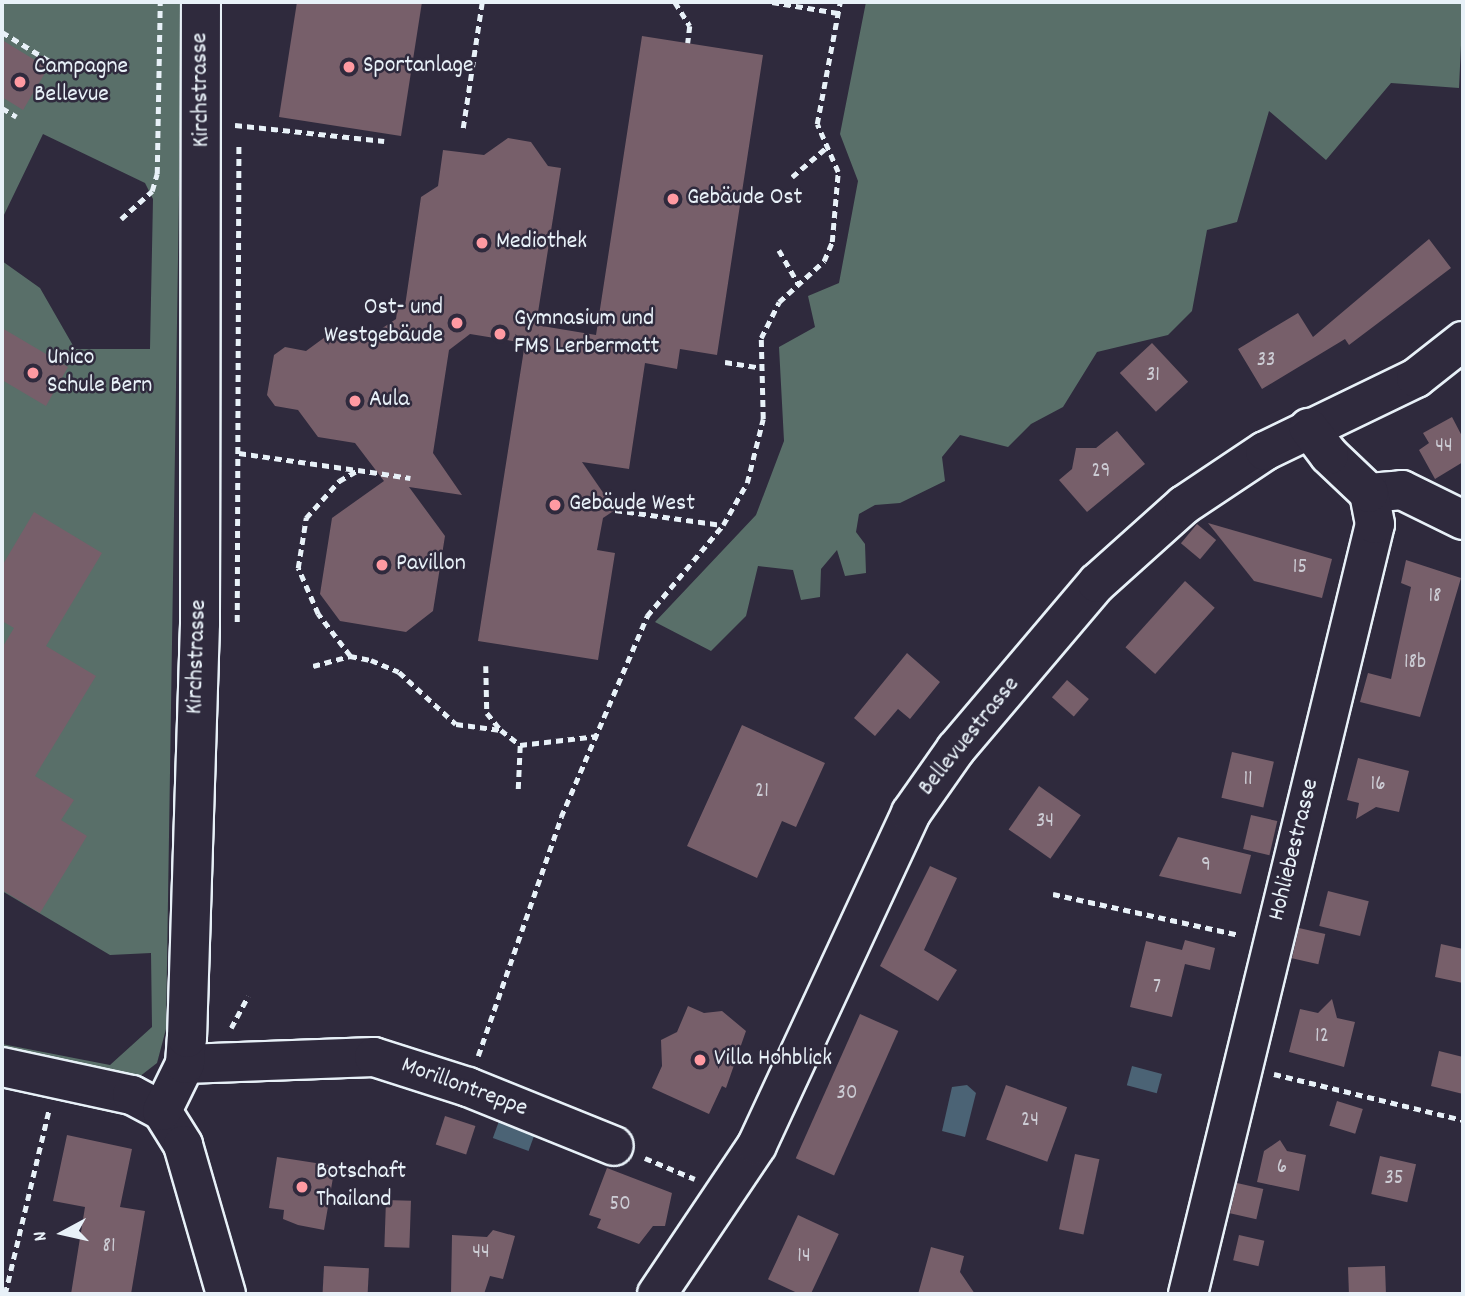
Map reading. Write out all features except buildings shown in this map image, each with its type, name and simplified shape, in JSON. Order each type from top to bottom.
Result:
[{"type":"street","name":"Kirchstrasse","points":[[162,1111],[185,1064],[200,623],[203,128],[201,2]]},
{"type":"street","name":"Bellevuestrasse","points":[[657,1294],[729,1192],[783,1095],[897,842],[932,777],[1130,550],[1224,475],[1309,428],[1416,378],[1463,341]]},
{"type":"street","points":[[1309,428],[1329,456],[1369,493],[1402,490],[1463,520]]},
{"type":"street","name":"Hohliebestrasse","points":[[1188,1294],[1272,943],[1373,541],[1376,508],[1369,493]]},
{"type":"street","name":"Morillontreppe","points":[[185,1064],[374,1057],[468,1087],[614,1146]]},
{"type":"street","points":[[2,1068],[132,1094],[162,1111],[183,1145],[226,1294]]},
{"type":"path","points":[[121,219],[152,191],[158,174],[160,2]]},
{"type":"path","points":[[463,128],[482,2]]},
{"type":"path","points":[[675,2],[690,26],[688,43]]},
{"type":"path","points":[[772,2],[838,13]]},
{"type":"path","points":[[468,1087],[561,817],[598,736],[647,616],[723,525],[747,483],[763,419],[761,338],[779,302],[824,261],[832,242],[838,172],[817,124],[840,2]]},
{"type":"path","points":[[2,32],[51,62]]},
{"type":"path","points":[[2,108],[17,117]]},
{"type":"path","points":[[203,128],[254,123],[384,141]]},
{"type":"path","points":[[237,626],[239,143]]},
{"type":"path","points":[[792,177],[827,147]]},
{"type":"path","points":[[779,250],[799,284]]},
{"type":"path","points":[[725,362],[761,368]]},
{"type":"path","points":[[239,453],[410,478]]},
{"type":"path","points":[[350,656],[307,594],[298,568],[299,543],[306,518],[339,481],[358,471]]},
{"type":"path","points":[[615,510],[723,525]]},
{"type":"path","points":[[313,666],[350,656],[399,672],[456,723],[501,730]]},
{"type":"path","points":[[486,666],[487,713],[501,730],[520,745],[598,736]]},
{"type":"path","points":[[518,789],[520,745]]},
{"type":"path","points":[[1053,894],[1272,943]]},
{"type":"path","points":[[1278,1075],[1463,1120]]},
{"type":"path","points":[[5,1294],[55,1078]]},
{"type":"path","points":[[614,1146],[729,1192]]},
{"type":"green space","points":[[2,2],[182,2],[166,1029],[157,1063],[139,1077],[2,1053],[2,1044],[110,1065],[152,1027],[151,953],[110,955],[2,891],[2,261],[40,288],[75,349],[150,349],[153,199],[145,183],[43,134],[2,219]]},
{"type":"green space","points":[[866,2],[1463,2],[1459,88],[1391,83],[1326,160],[1269,111],[1237,222],[1207,230],[1192,311],[1168,335],[1097,352],[1063,407],[1031,424],[1008,447],[960,435],[942,457],[945,481],[900,503],[875,505],[859,514],[856,532],[865,544],[866,573],[845,576],[837,550],[821,569],[820,597],[801,600],[793,570],[758,566],[746,616],[711,651],[655,622],[756,515],[784,441],[779,347],[815,327],[808,296],[839,283],[858,181],[840,134]]},
{"type":"water","points":[[1132,1066],[1162,1074],[1157,1093],[1127,1085]]},
{"type":"water","points":[[967,1085],[976,1093],[965,1137],[942,1131],[952,1087]]},
{"type":"water","points":[[499,1121],[535,1134],[529,1151],[493,1138]]},
{"type":"place","name":"Sportanlage","points":[[349,67]]},
{"type":"place","name":"Campagne Bellevue","points":[[20,82]]},
{"type":"place","name":"Gebäude Ost","points":[[673,199]]},
{"type":"place","name":"Mediothek","points":[[482,243]]},
{"type":"place","name":"Ost- und Westgebäude","points":[[457,323]]},
{"type":"place","name":"Gymnasium und FMS Lerbermatt","points":[[500,334]]},
{"type":"place","name":"Unico Schule Bern","points":[[33,373]]},
{"type":"place","name":"Aula","points":[[355,401]]},
{"type":"place","name":"Gebäude West","points":[[555,505]]},
{"type":"place","name":"Pavillon","points":[[382,565]]},
{"type":"place","name":"Villa Hohblick","points":[[700,1060]]},
{"type":"place","name":"Botschaft Thailand","points":[[302,1187]]}]
